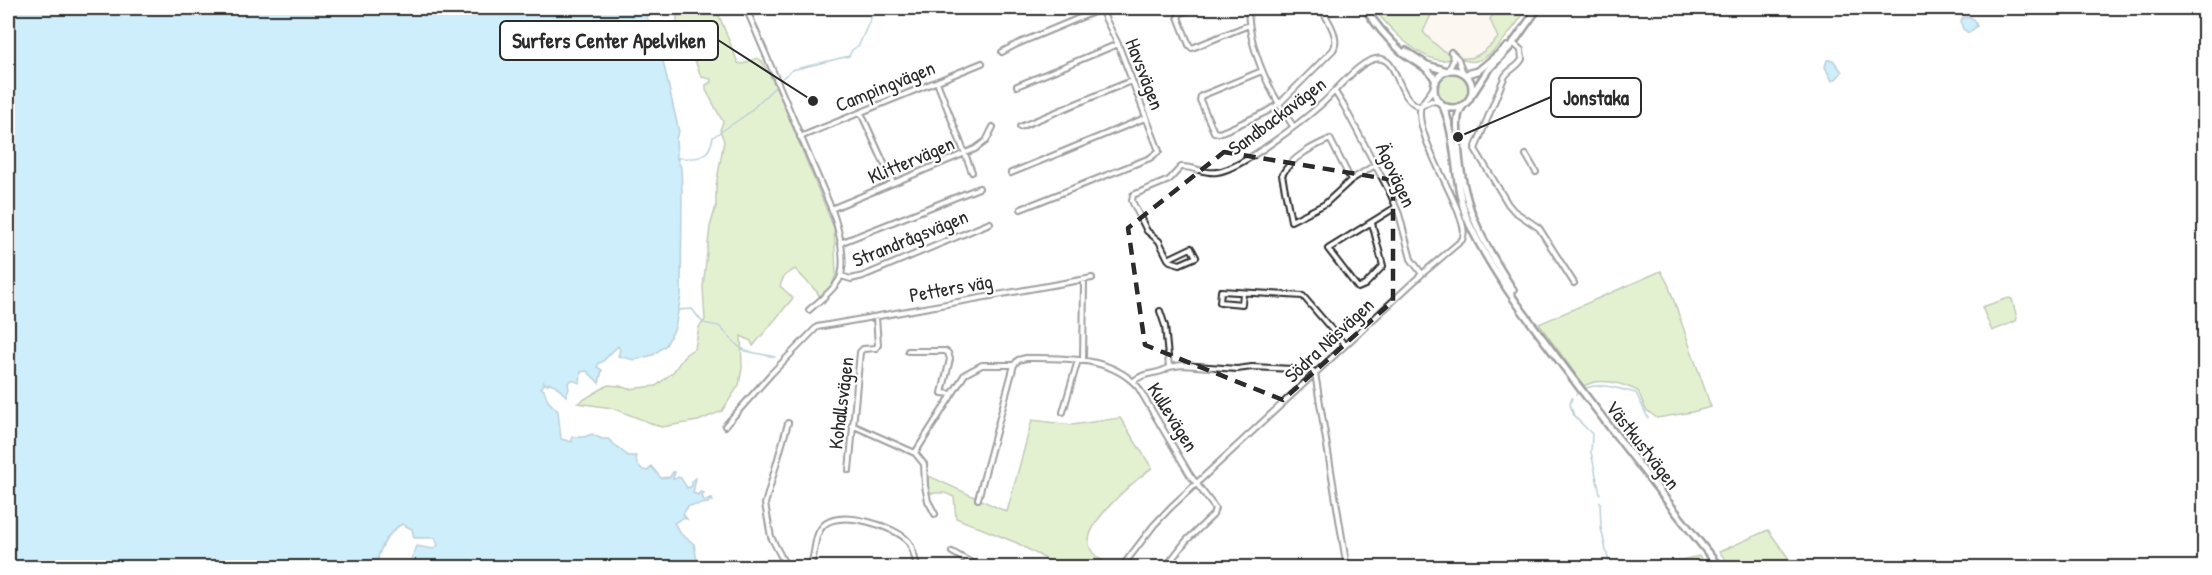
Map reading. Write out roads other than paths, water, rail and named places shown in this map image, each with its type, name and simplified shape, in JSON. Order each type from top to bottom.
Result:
[{"type":"main road","points":[[1365,8],[1404,53],[1431,73],[1435,84],[1435,95],[1441,103],[1452,108],[1463,106],[1471,97],[1488,70],[1513,43],[1538,8]]},
{"type":"main road","points":[[1390,39],[1427,65],[1464,73],[1479,71],[1513,43]]},
{"type":"main road","points":[[1435,84],[1440,75],[1448,71]]},
{"type":"main road","points":[[1464,73],[1472,84],[1471,97]]},
{"type":"main road","name":"Västkustvägen","points":[[1441,103],[1450,127],[1458,183],[1469,222],[1496,270],[1544,340],[1720,567]]},
{"type":"main road","name":"Västkustvägen","points":[[1463,106],[1458,115],[1458,146],[1462,184],[1467,204],[1480,234],[1544,340]]},
{"type":"street","points":[[746,8],[838,226],[841,276],[829,292],[809,310]]},
{"type":"street","points":[[1002,52],[1101,8]]},
{"type":"street","name":"Havsvägen","points":[[1021,210],[1150,158],[1159,151],[1118,45],[1101,8]]},
{"type":"street","points":[[1193,8],[1181,13],[1178,17],[1192,48],[1249,25]]},
{"type":"street","points":[[1248,8],[1249,25],[1262,70],[1293,126]]},
{"type":"street","points":[[1268,8],[1285,12],[1291,8]]},
{"type":"street","points":[[1262,70],[1203,95],[1200,100],[1214,132],[1219,134],[1279,104],[1336,46],[1336,39],[1321,8]]},
{"type":"street","points":[[1513,43],[1521,50],[1522,59],[1519,64],[1508,71],[1504,78],[1474,148],[1508,204],[1514,211],[1539,228],[1574,283]]},
{"type":"street","points":[[1017,86],[1118,45]]},
{"type":"street","points":[[1448,71],[1453,61],[1451,52],[1464,73]]},
{"type":"street","name":"Sandbackavägen","points":[[1168,259],[1159,241],[1147,231],[1132,201],[1132,196],[1169,180],[1181,167],[1209,173],[1231,169],[1293,126],[1367,63],[1375,59],[1381,59],[1390,66],[1406,98],[1421,107]]},
{"type":"street","name":"Campingvägen","points":[[800,137],[982,63]]},
{"type":"street","points":[[1020,127],[1131,81]]},
{"type":"street","points":[[937,82],[972,172]]},
{"type":"street","points":[[1421,107],[1435,84]]},
{"type":"street","name":"Ägovägen","points":[[1335,92],[1396,207],[1411,259],[1422,273]]},
{"type":"street","points":[[1421,107],[1431,101],[1441,103]]},
{"type":"street","name":"Södra Näsvägen","points":[[1121,567],[1154,525],[1422,273],[1462,240],[1464,234],[1453,196],[1422,129],[1421,107]]},
{"type":"street","points":[[861,113],[893,183]]},
{"type":"street","points":[[1011,173],[1145,118]]},
{"type":"street","name":"Klittervägen","points":[[831,209],[964,154],[986,141],[993,127]]},
{"type":"street","points":[[1351,180],[1330,139],[1311,147],[1287,167],[1282,175],[1291,221],[1325,204],[1351,180],[1375,165]]},
{"type":"street","points":[[1526,155],[1536,172]]},
{"type":"street","points":[[840,243],[979,188]]},
{"type":"street","points":[[1372,223],[1383,266],[1365,285],[1358,288],[1329,249],[1396,207]]},
{"type":"street","name":"Strandrågsvägen","points":[[841,276],[851,279],[863,276],[990,223]]},
{"type":"street","points":[[1191,248],[1196,257],[1180,264],[1168,259],[1191,248]]},
{"type":"street","name":"Petters väg","points":[[725,426],[815,328],[1092,278]]},
{"type":"street","points":[[1063,412],[1081,360],[1084,280]]},
{"type":"street","points":[[1243,293],[1242,304],[1220,302],[1221,291],[1303,297],[1345,345]]},
{"type":"street","points":[[1160,311],[1165,326],[1169,367]]},
{"type":"street","name":"Kohallsvägen","points":[[849,470],[860,352],[863,349],[876,348],[878,345],[876,317]]},
{"type":"street","points":[[908,351],[945,351],[948,353],[950,359],[942,393],[952,394]]},
{"type":"street","name":"Kullevägen","points":[[915,453],[963,376],[975,367],[1014,365],[1018,360],[1026,358],[1081,360],[1105,365],[1133,382],[1197,484],[1215,507],[1214,514],[1186,541],[1165,567]]},
{"type":"street","points":[[978,499],[1014,365]]},
{"type":"street","points":[[1133,382],[1143,375],[1182,365],[1237,369],[1311,370],[1315,373],[1347,567]]},
{"type":"street","points":[[787,567],[771,537],[765,504],[788,423]]},
{"type":"street","points":[[852,425],[915,453],[924,464],[928,501],[935,514]]},
{"type":"street","points":[[809,567],[819,532],[833,519],[868,522],[897,532],[910,543],[918,567]]},
{"type":"street","points":[[952,552],[982,567]]},
{"type":"street","points":[[961,567],[968,561]]},
{"type":"water","points":[[8,8],[643,8],[660,48],[679,132],[676,138],[682,190],[681,296],[675,328],[666,345],[653,355],[634,360],[618,356],[620,350],[618,346],[599,363],[597,367],[602,370],[599,383],[587,371],[581,372],[580,383],[572,380],[568,383],[569,389],[566,396],[555,385],[549,383],[547,385],[544,382],[541,388],[548,401],[558,411],[561,439],[572,442],[572,437],[592,434],[608,439],[628,456],[636,456],[637,464],[643,470],[648,471],[651,466],[661,478],[670,477],[675,472],[673,478],[681,478],[687,488],[692,486],[692,481],[696,478],[693,493],[698,495],[700,492],[704,493],[702,495],[704,501],[712,498],[713,502],[711,499],[708,503],[688,506],[683,514],[687,519],[682,518],[674,523],[681,534],[694,544],[698,567],[691,563],[687,568],[408,567],[417,546],[433,549],[438,545],[435,538],[414,538],[412,529],[402,524],[384,542],[377,567],[8,567]]},
{"type":"water","points":[[1962,18],[1974,19],[1977,26],[1969,33],[1963,29],[1961,23]]},
{"type":"water","points":[[1827,60],[1833,60],[1842,72],[1832,81],[1825,67]]},
{"type":"waterway","points":[[780,80],[792,70],[849,56],[852,50],[859,45],[874,11],[883,8]]},
{"type":"waterway","points":[[677,158],[696,158],[705,154],[713,137],[746,115],[775,87]]},
{"type":"waterway","points":[[678,310],[692,309],[703,323],[719,326],[746,351],[775,357]]},
{"type":"waterway","points":[[1586,388],[1605,386],[1636,393],[1648,418]]},
{"type":"waterway","points":[[1576,395],[1579,392]]},
{"type":"waterway","points":[[1572,398],[1570,404],[1574,416],[1592,434],[1591,452],[1600,494]]},
{"type":"waterway","points":[[1600,502],[1601,528],[1610,568]]},
{"type":"place","name":"Surfers Center Apelviken","points":[[813,101]]},
{"type":"place","name":"Jonstaka","points":[[1458,137]]}]
